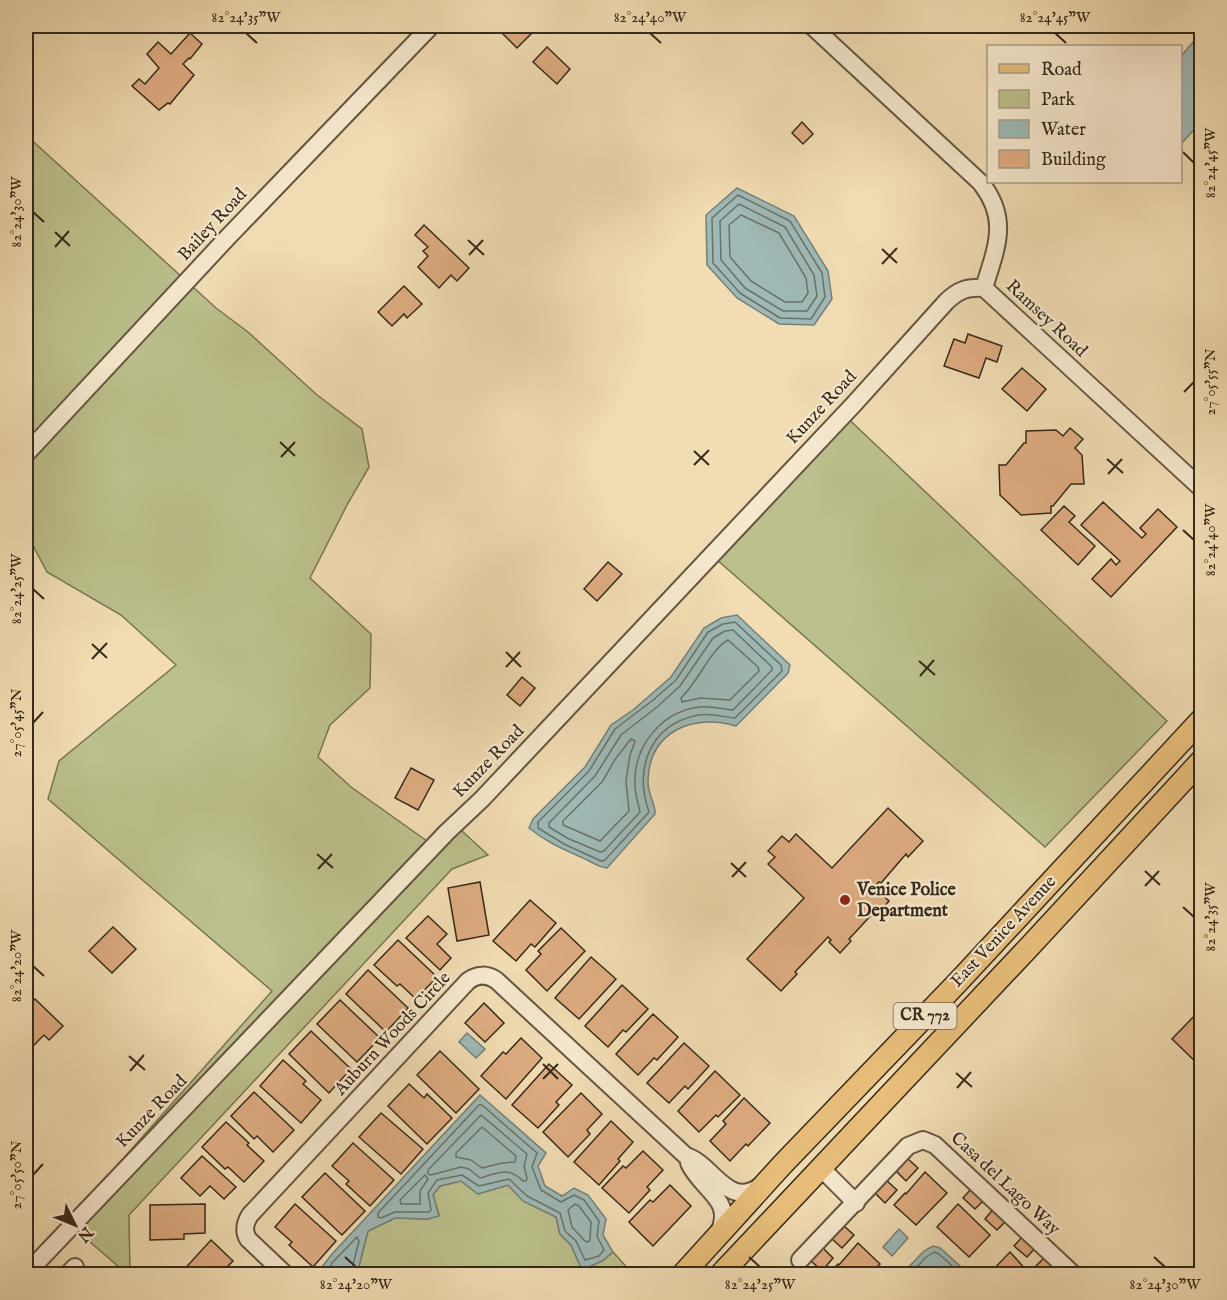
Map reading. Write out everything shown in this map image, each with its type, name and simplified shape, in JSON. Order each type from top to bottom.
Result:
[{"type":"main road","name":"East Venice Avenue","points":[[683,1275],[782,1166],[958,982],[1202,719]]},
{"type":"main road","points":[[1030,945],[1038,914],[1143,797],[1167,756]]},
{"type":"main road","name":"East Venice Avenue","points":[[721,1275],[1202,759]]},
{"type":"street","name":"Bailey Road","points":[[26,454],[228,237],[431,26]]},
{"type":"street","name":"Ramsey Road","points":[[812,26],[981,183],[990,194],[998,216],[999,228],[997,244],[984,288],[1202,489]]},
{"type":"street","name":"Kunze Road","points":[[26,1275],[447,832],[482,799],[854,404],[946,302],[961,290],[970,287],[984,288]]},
{"type":"street","name":"Auburn Woods Circle","points":[[285,1275],[245,1234],[245,1224],[250,1215],[468,981],[475,977],[488,976],[496,980],[686,1156],[695,1160],[723,1186],[736,1192],[759,1187],[782,1166]]},
{"type":"street","name":"Casa del Lago Way","points":[[800,1260],[908,1146],[915,1142],[929,1141],[1073,1275]]},
{"type":"street","name":"Auburn Woods Circle","points":[[686,1156],[696,1175],[723,1206],[723,1224],[713,1242]]},
{"type":"street","points":[[821,1168],[856,1203]]},
{"type":"green space","points":[[26,135],[216,308],[248,332],[316,394],[362,429],[369,467],[310,578],[371,634],[370,688],[330,725],[318,757],[351,787],[441,851],[460,829],[488,855],[452,869],[129,1215],[130,1274],[127,1274],[67,1222],[272,991],[48,799],[59,761],[176,665],[121,615],[47,572],[26,532]]},
{"type":"green space","points":[[838,409],[1167,721],[1045,847],[708,552]]},
{"type":"green space","points":[[461,1181],[478,1194],[508,1185],[523,1201],[556,1217],[560,1234],[571,1245],[582,1270],[602,1261],[613,1252],[632,1273],[359,1274],[368,1231],[395,1218],[428,1219],[439,1215],[433,1195],[440,1186]]},
{"type":"water","points":[[929,26],[1022,26],[946,33]]},
{"type":"water","points":[[1201,33],[1201,122],[1182,143],[1182,55]]},
{"type":"water","points":[[737,188],[794,216],[828,271],[832,299],[814,325],[779,324],[737,298],[707,265],[706,215]]},
{"type":"water","points":[[737,615],[790,665],[788,673],[736,726],[704,722],[676,730],[664,739],[650,765],[648,787],[655,814],[607,868],[558,846],[529,828],[533,819],[585,767],[611,725],[633,710],[671,677],[704,628],[721,618]]},
{"type":"water","points":[[467,1033],[485,1049],[476,1058],[459,1042]]},
{"type":"water","points":[[480,1095],[546,1153],[538,1166],[545,1186],[562,1196],[574,1188],[588,1195],[606,1219],[603,1235],[613,1252],[602,1261],[582,1270],[571,1245],[560,1234],[556,1217],[523,1201],[508,1185],[478,1194],[461,1181],[440,1186],[433,1195],[439,1216],[428,1219],[395,1218],[368,1231],[359,1274],[330,1274],[322,1267],[332,1254]]},
{"type":"water","points":[[899,1229],[908,1238],[892,1256],[883,1247]]},
{"type":"water","points":[[933,1246],[940,1248],[969,1274],[902,1274],[924,1251]]},
{"type":"building","points":[[495,26],[539,26],[517,48]]},
{"type":"building","points":[[190,33],[202,44],[183,64],[194,75],[170,104],[168,103],[159,110],[132,86],[139,79],[145,84],[159,68],[147,54],[158,42],[171,54]]},
{"type":"building","points":[[547,47],[570,69],[557,84],[533,62]]},
{"type":"building","points":[[802,122],[813,134],[803,144],[792,133]]},
{"type":"building","points":[[1202,207],[1202,222],[1194,215]]},
{"type":"building","points":[[424,225],[469,268],[457,281],[451,275],[439,288],[418,267],[428,256],[423,251],[428,247],[415,235]]},
{"type":"building","points":[[404,286],[422,304],[407,318],[404,314],[392,326],[378,312]]},
{"type":"building","points":[[968,334],[1002,346],[997,362],[986,358],[979,378],[944,366],[954,339],[965,343]]},
{"type":"building","points":[[1022,368],[1046,389],[1027,411],[1002,389]]},
{"type":"building","points":[[1070,428],[1083,439],[1075,448],[1082,455],[1084,484],[1071,484],[1051,506],[1051,513],[1021,515],[1000,495],[999,465],[1006,465],[1026,443],[1026,431],[1056,430],[1063,436]]},
{"type":"building","points":[[1103,502],[1142,538],[1146,534],[1140,528],[1158,509],[1177,527],[1111,597],[1092,579],[1111,559],[1116,565],[1120,561],[1081,525]]},
{"type":"building","points":[[1064,506],[1075,516],[1069,522],[1095,546],[1078,565],[1041,530]]},
{"type":"building","points":[[608,562],[622,574],[597,601],[584,589]]},
{"type":"building","points":[[522,677],[535,688],[520,706],[507,695]]},
{"type":"building","points":[[411,768],[434,780],[418,810],[395,798]]},
{"type":"building","name":"Venice Police Department","points":[[888,808],[923,841],[908,857],[906,854],[881,883],[879,882],[874,887],[889,901],[879,912],[876,910],[849,939],[851,941],[840,953],[829,942],[831,940],[828,937],[795,972],[797,974],[781,991],[747,959],[804,898],[768,864],[775,857],[768,851],[782,836],[789,842],[796,834],[832,868]]},
{"type":"building","points":[[480,882],[489,935],[457,941],[448,888]]},
{"type":"building","points":[[530,900],[556,923],[535,947],[531,944],[516,961],[493,941]]},
{"type":"building","points":[[428,916],[447,934],[437,944],[451,958],[440,970],[406,938]]},
{"type":"building","points":[[113,927],[136,949],[112,973],[89,951]]},
{"type":"building","points":[[561,928],[585,951],[547,991],[526,970],[541,954],[538,951]]},
{"type":"building","points":[[398,940],[437,977],[416,999],[400,984],[397,986],[374,965]]},
{"type":"building","points":[[591,957],[616,979],[579,1019],[555,998]]},
{"type":"building","points":[[368,970],[408,1008],[386,1032],[346,994]]},
{"type":"building","points":[[622,985],[648,1009],[626,1032],[623,1030],[608,1047],[585,1026]]},
{"type":"building","points":[[35,999],[63,1026],[49,1040],[44,1035],[26,1053],[26,1009]]},
{"type":"building","points":[[340,1000],[380,1038],[357,1062],[317,1024]]},
{"type":"building","points":[[484,1003],[504,1023],[485,1042],[465,1023]]},
{"type":"building","points":[[1202,1008],[1202,1068],[1172,1039]]},
{"type":"building","points":[[653,1014],[678,1037],[657,1060],[654,1058],[638,1075],[616,1054]]},
{"type":"building","points":[[311,1031],[351,1069],[329,1093],[289,1054]]},
{"type":"building","points":[[521,1038],[542,1058],[506,1099],[481,1076],[503,1052],[506,1054]]},
{"type":"building","points":[[684,1043],[709,1066],[688,1089],[685,1086],[669,1103],[647,1083]]},
{"type":"building","points":[[440,1051],[479,1089],[456,1113],[417,1075]]},
{"type":"building","points":[[283,1060],[306,1081],[303,1084],[321,1100],[301,1123],[260,1086]]},
{"type":"building","points":[[549,1064],[572,1085],[556,1102],[559,1105],[538,1128],[512,1105]]},
{"type":"building","points":[[715,1071],[740,1095],[699,1132],[678,1111]]},
{"type":"building","points":[[409,1084],[424,1098],[427,1094],[452,1118],[427,1144],[388,1106]]},
{"type":"building","points":[[254,1092],[294,1130],[273,1152],[257,1136],[254,1139],[231,1116]]},
{"type":"building","points":[[581,1093],[602,1114],[587,1130],[590,1134],[568,1157],[543,1132]]},
{"type":"building","points":[[744,1098],[770,1123],[730,1161],[710,1141],[726,1124],[723,1121]]},
{"type":"building","points":[[381,1113],[423,1149],[401,1174],[359,1137]]},
{"type":"building","points":[[611,1121],[633,1142],[599,1185],[574,1162]]},
{"type":"building","points":[[226,1122],[249,1143],[247,1145],[264,1161],[244,1182],[228,1167],[225,1169],[202,1147]]},
{"type":"building","points":[[353,1143],[394,1180],[370,1206],[346,1184],[349,1181],[332,1166]]},
{"type":"building","points":[[643,1151],[663,1170],[647,1187],[650,1190],[629,1213],[602,1188],[623,1166],[626,1168]]},
{"type":"building","points":[[202,1156],[236,1187],[224,1199],[210,1186],[200,1196],[181,1178]]},
{"type":"building","points":[[907,1158],[918,1168],[906,1181],[895,1170]]},
{"type":"building","points":[[925,1172],[947,1193],[916,1225],[894,1205]]},
{"type":"building","points":[[325,1173],[365,1211],[342,1235],[302,1197]]},
{"type":"building","points":[[886,1180],[897,1190],[885,1203],[874,1192]]},
{"type":"building","points":[[670,1185],[691,1206],[653,1246],[629,1222],[650,1200],[653,1202]]},
{"type":"building","points":[[973,1187],[986,1198],[975,1209],[963,1198]]},
{"type":"building","points":[[205,1204],[205,1233],[184,1234],[184,1239],[150,1240],[150,1205]]},
{"type":"building","points":[[295,1204],[336,1241],[313,1267],[289,1245],[292,1242],[275,1227]]},
{"type":"building","points":[[958,1204],[990,1235],[969,1257],[937,1227]]},
{"type":"building","points":[[995,1207],[1008,1219],[997,1230],[985,1219]]},
{"type":"building","points":[[843,1225],[854,1235],[842,1248],[831,1238]]},
{"type":"building","points":[[1024,1235],[1037,1246],[1027,1257],[1014,1246]]},
{"type":"building","points":[[211,1240],[233,1261],[220,1274],[180,1274]]},
{"type":"building","points":[[858,1243],[880,1264],[870,1274],[828,1274],[839,1265]]},
{"type":"building","points":[[822,1247],[833,1258],[822,1271],[810,1260]]},
{"type":"building","points":[[1010,1252],[1029,1273],[1033,1274],[989,1274]]},
{"type":"building","points":[[1047,1255],[1059,1267],[1052,1274],[1045,1274],[1036,1266]]},
{"type":"place","name":"Venice Police Department","points":[[845,900]]}]
